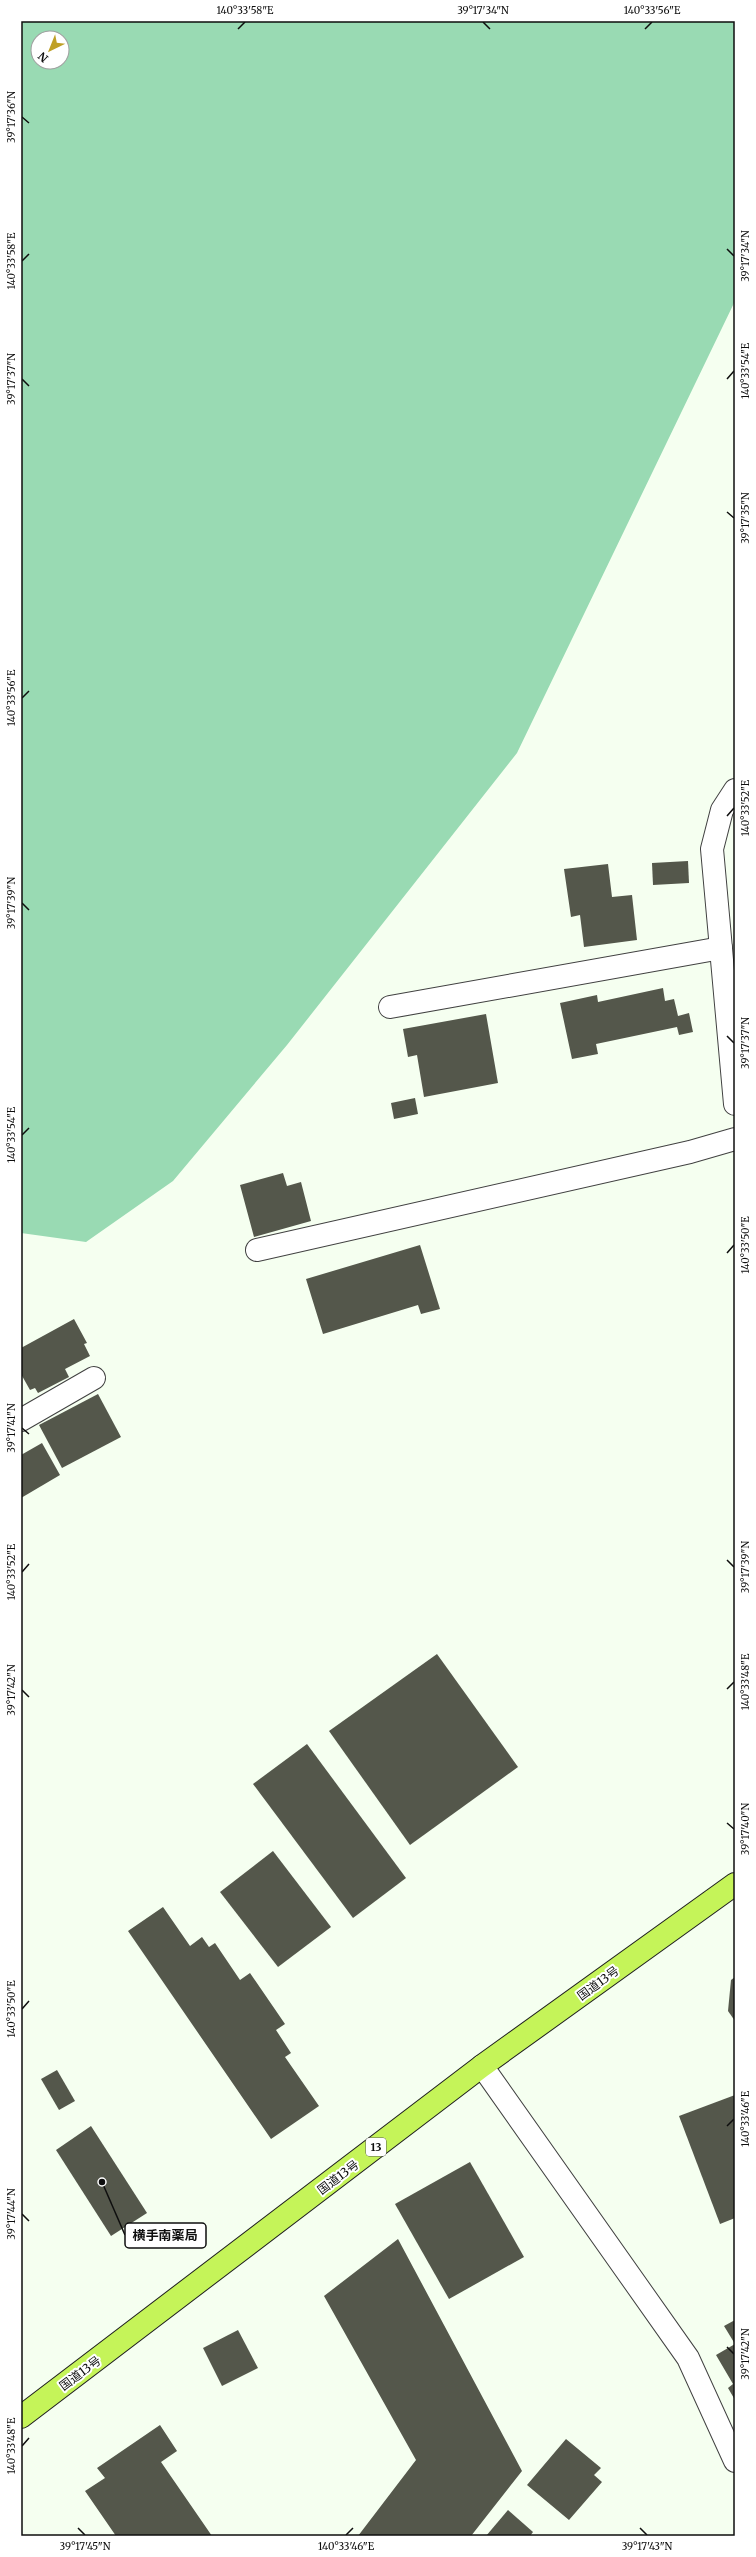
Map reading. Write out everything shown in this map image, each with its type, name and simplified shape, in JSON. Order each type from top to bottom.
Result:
[{"type":"highway","name":"国道13号","points":[[21,2417],[482,2066],[735,1884]]},
{"type":"street","points":[[735,790],[722,810],[712,850],[735,1104]]},
{"type":"street","points":[[390,1007],[721,948]]},
{"type":"street","points":[[257,1250],[690,1152],[735,1139]]},
{"type":"street","points":[[21,1420],[94,1378]]},
{"type":"street","points":[[482,2066],[688,2358],[735,2461]]},
{"type":"green space","points":[[21,21],[735,21],[735,301],[517,753],[287,1045],[173,1181],[86,1242],[21,1233]]},
{"type":"building","points":[[688,861],[689,883],[653,885],[652,863]]},
{"type":"building","points":[[608,864],[612,897],[632,895],[637,940],[584,947],[580,915],[571,917],[564,869]]},
{"type":"building","points":[[663,988],[665,1001],[674,999],[678,1016],[689,1013],[693,1032],[679,1035],[677,1027],[596,1044],[598,1054],[572,1059],[560,1003],[597,995],[598,1002]]},
{"type":"building","points":[[486,1014],[498,1083],[424,1097],[417,1055],[408,1057],[403,1029]]},
{"type":"building","points":[[415,1098],[418,1114],[394,1119],[391,1103]]},
{"type":"building","points":[[283,1173],[287,1186],[301,1182],[311,1221],[254,1237],[240,1185]]},
{"type":"building","points":[[420,1245],[440,1309],[421,1314],[418,1305],[323,1334],[306,1279]]},
{"type":"building","points":[[74,1319],[87,1343],[84,1344],[90,1356],[65,1369],[69,1377],[38,1393],[35,1388],[30,1390],[21,1374],[21,1348]]},
{"type":"building","points":[[98,1394],[121,1437],[62,1468],[39,1425]]},
{"type":"building","points":[[42,1443],[60,1475],[21,1498],[21,1455]]},
{"type":"building","points":[[437,1654],[518,1767],[410,1845],[329,1731]]},
{"type":"building","points":[[307,1744],[406,1878],[353,1918],[253,1784]]},
{"type":"building","points":[[273,1851],[331,1927],[278,1967],[220,1892]]},
{"type":"building","points":[[163,1907],[190,1946],[202,1937],[209,1947],[215,1943],[240,1980],[250,1973],[285,2024],[276,2030],[291,2053],[285,2057],[319,2106],[271,2139],[128,1931]]},
{"type":"building","points":[[735,1977],[735,2021],[728,2011],[731,1980]]},
{"type":"building","points":[[57,2070],[75,2101],[59,2110],[41,2079]]},
{"type":"building","points":[[735,2095],[735,2218],[720,2224],[679,2116]]},
{"type":"building","points":[[91,2126],[147,2213],[111,2236],[56,2150]]},
{"type":"building","points":[[470,2162],[524,2257],[449,2299],[395,2204]]},
{"type":"building","points":[[398,2239],[522,2471],[471,2536],[358,2536],[416,2460],[324,2296]]},
{"type":"building","points":[[735,2320],[735,2344],[724,2326]]},
{"type":"building","points":[[238,2330],[258,2368],[222,2386],[203,2348]]},
{"type":"building","points":[[735,2344],[735,2400],[728,2388],[733,2384],[716,2355]]},
{"type":"building","points":[[160,2425],[177,2451],[161,2462],[212,2536],[116,2536],[85,2491],[105,2478],[97,2468]]},
{"type":"building","points":[[566,2439],[601,2468],[594,2475],[602,2482],[569,2520],[527,2485]]},
{"type":"building","points":[[508,2510],[533,2532],[530,2536],[486,2536]]},
{"type":"place","name":"横手南薬局","points":[[102,2182]]}]
